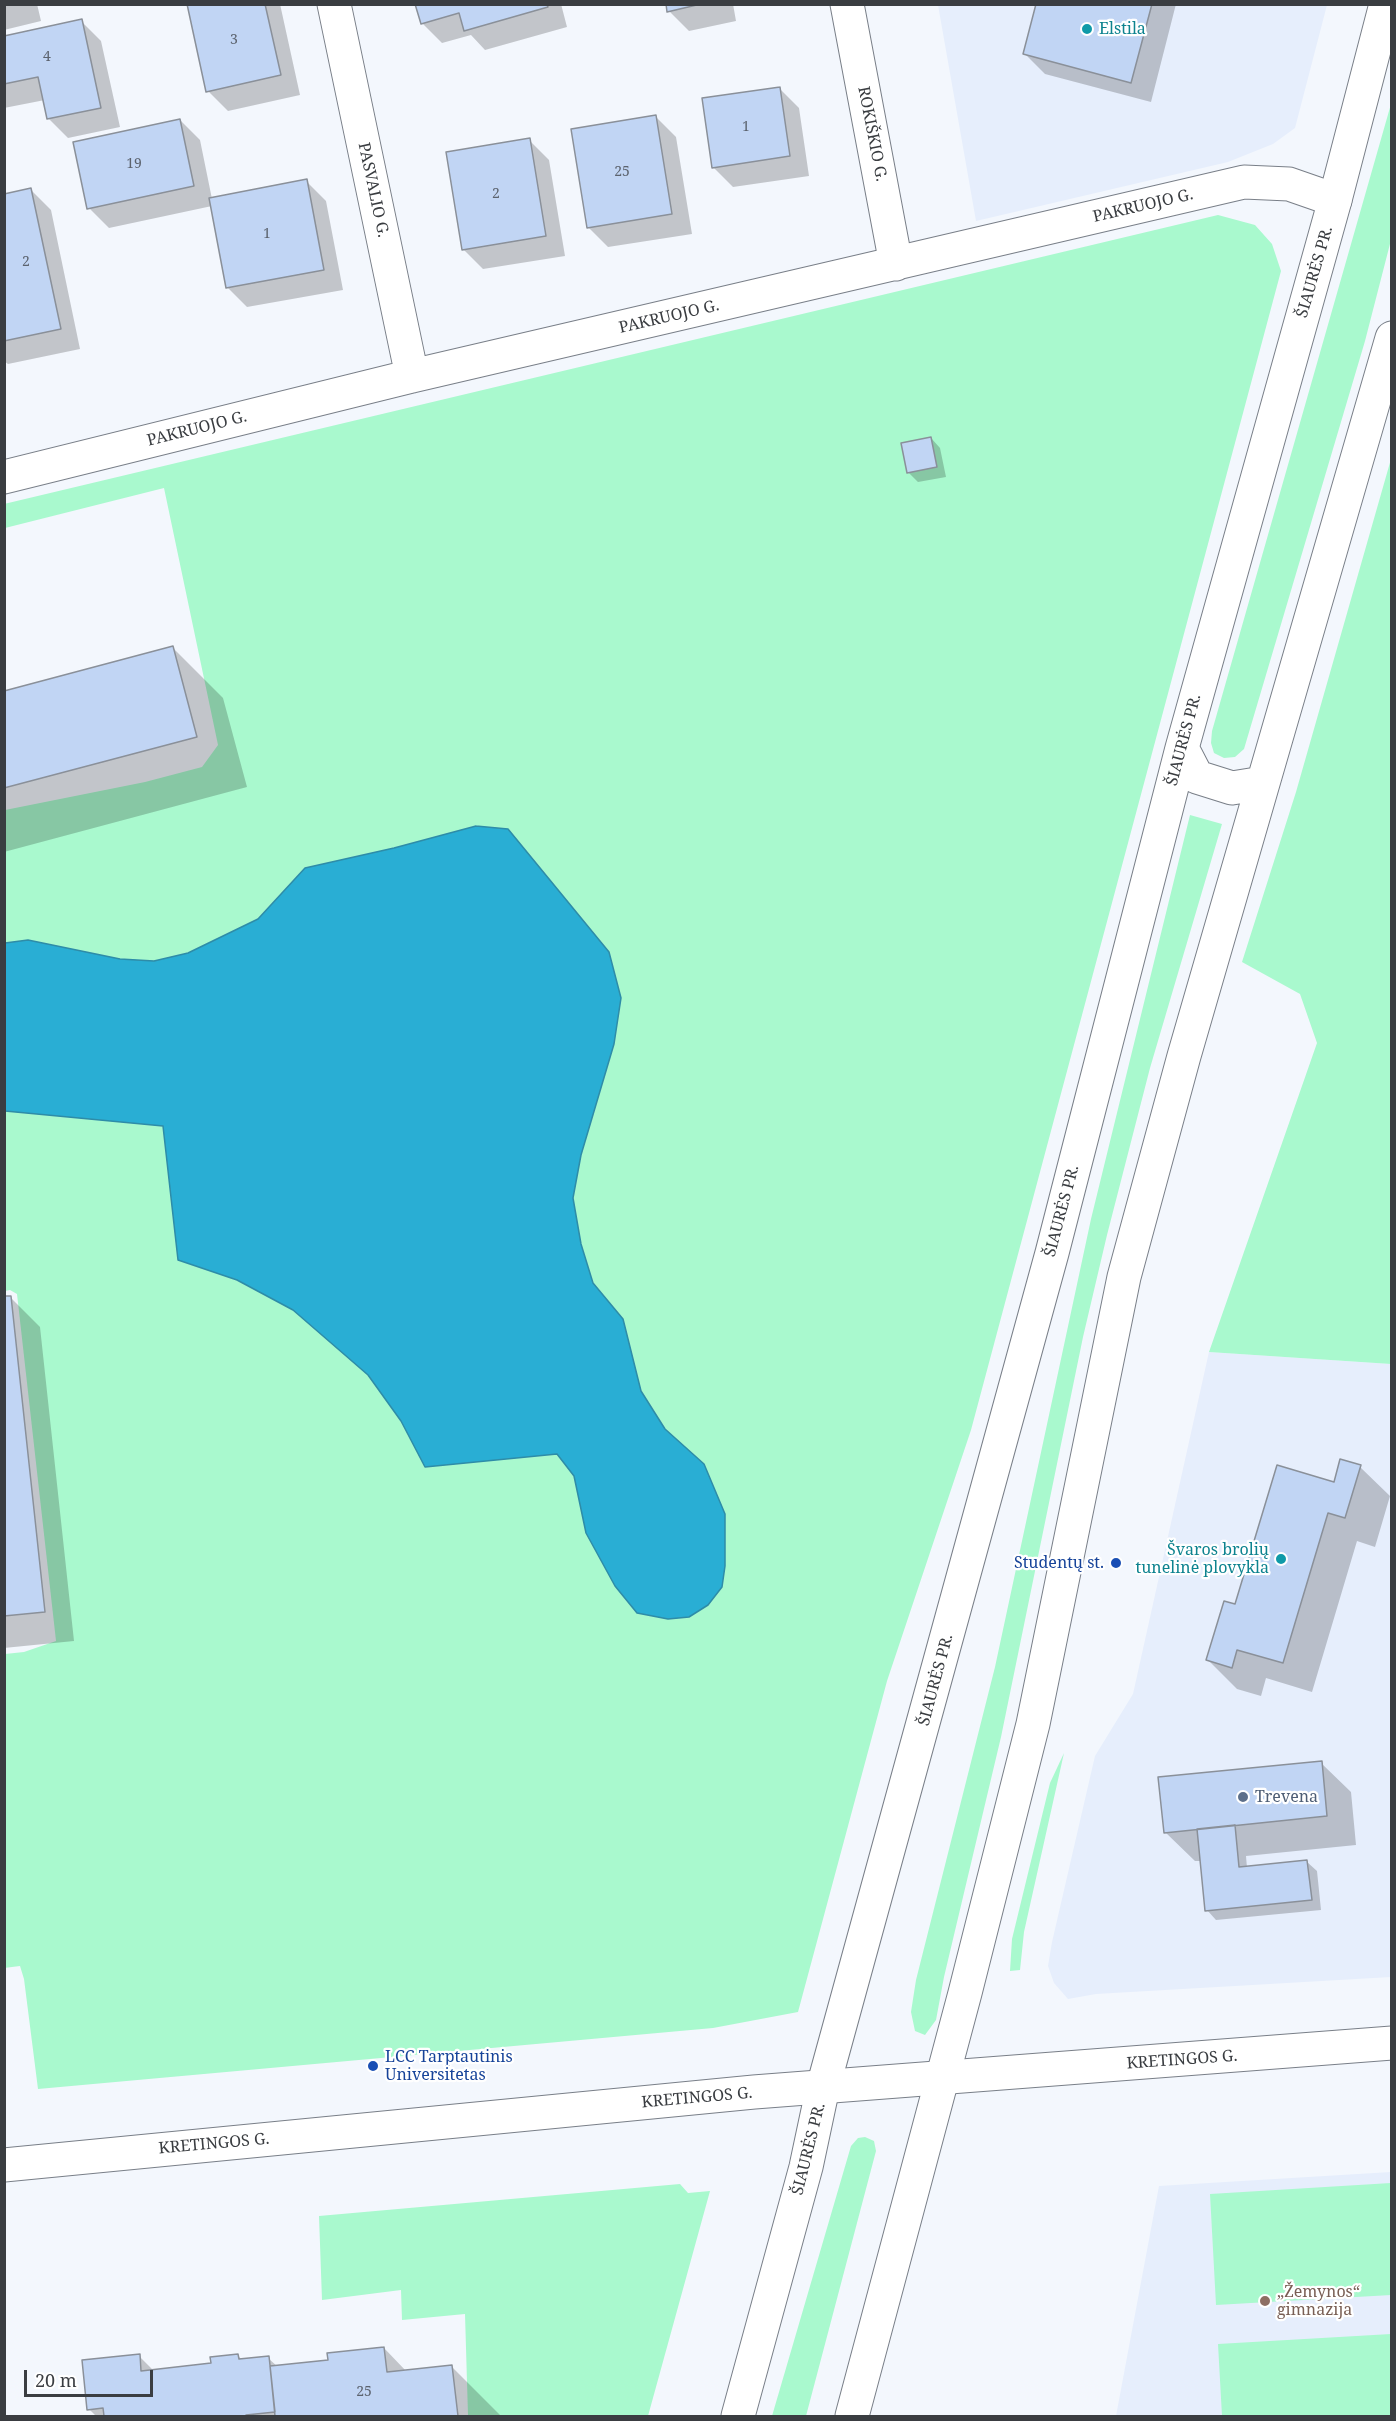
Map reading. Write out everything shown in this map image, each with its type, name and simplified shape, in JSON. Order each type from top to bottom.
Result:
[{"type":"main road","name":"PASVALIO G.","points":[[334,4],[412,376]]},
{"type":"main road","name":"ROKIŠKIO G.","points":[[847,4],[896,264]]},
{"type":"main road","name":"ŠIAURĖS PR.","points":[[738,2416],[806,2167],[824,2087],[1049,1264],[1182,748],[1335,200],[1386,4]]},
{"type":"main road","name":"PAKRUOJO G.","points":[[4,477],[412,376],[1244,182],[1289,184],[1335,200]]},
{"type":"main road","points":[[852,2416],[1033,1724],[1124,1277],[1184,1056],[1392,338]]},
{"type":"main road","points":[[1182,748],[1197,777],[1232,788],[1263,783]]},
{"type":"main road","name":"KRETINGOS G.","points":[[4,2165],[824,2087],[1392,2043]]},
{"type":"shaded area","points":[[938,5],[1327,5],[1295,128],[1273,144],[1228,162],[976,221]]},
{"type":"shaded area","points":[[1209,1352],[1391,1364],[1391,1977],[1096,1994],[1068,1999],[1054,1983],[1048,1966],[1052,1942],[1095,1756],[1133,1694]]},
{"type":"shaded area","name":"„Žemynos“ gimnazija","points":[[1391,2172],[1391,2416],[1116,2416],[1159,2186]]},
{"type":"green space","points":[[1391,104],[1391,240],[1365,341],[1244,749],[1235,757],[1224,758],[1214,753],[1211,743],[1212,731]]},
{"type":"green space","points":[[1218,215],[1255,225],[1272,244],[1281,271],[971,1430],[887,1681],[798,2012],[713,2028],[38,2089],[24,1979],[20,1966],[4,1968],[5,1654],[24,1652],[56,1641],[17,1294],[10,1290],[5,1291],[5,810],[145,782],[202,767],[218,745],[164,488],[5,528],[4,504]]},
{"type":"green space","points":[[1391,459],[1391,1364],[1209,1352],[1317,1043],[1300,994],[1242,962],[1296,792]]},
{"type":"green space","points":[[1190,815],[1222,824],[1150,1068],[1107,1235],[1083,1337],[1001,1737],[944,1977],[936,2020],[925,2035],[915,2031],[911,2012],[916,1980],[995,1667],[1091,1219]]},
{"type":"green space","points":[[1064,1753],[1024,1932],[1020,1970],[1010,1971],[1012,1939],[1050,1783]]},
{"type":"green space","points":[[865,2137],[874,2141],[876,2151],[806,2416],[772,2416],[851,2146],[858,2138]]},
{"type":"green space","points":[[1391,2183],[1391,2295],[1216,2305],[1210,2194]]},
{"type":"green space","points":[[680,2184],[688,2193],[710,2191],[648,2416],[468,2416],[465,2314],[402,2320],[401,2290],[322,2300],[319,2216]]},
{"type":"green space","points":[[1391,2334],[1391,2416],[1222,2416],[1218,2344]]},
{"type":"water","points":[[476,826],[508,829],[609,952],[621,998],[614,1044],[581,1155],[573,1198],[581,1244],[593,1283],[623,1319],[641,1391],[665,1429],[704,1464],[725,1514],[725,1566],[722,1587],[708,1605],[689,1617],[668,1619],[637,1613],[615,1586],[586,1533],[574,1476],[557,1454],[425,1467],[401,1421],[368,1375],[293,1310],[237,1280],[178,1260],[163,1126],[5,1111],[5,943],[28,940],[120,959],[154,961],[188,953],[258,919],[305,868],[394,848]]},
{"type":"building","points":[[187,4],[265,4],[281,75],[206,92]]},
{"type":"building","points":[[415,4],[547,4],[548,7],[464,31],[459,13],[421,24]]},
{"type":"building","points":[[666,4],[701,4],[667,12]]},
{"type":"building","name":"Elstila","points":[[1036,4],[1152,4],[1131,83],[1023,54]]},
{"type":"building","points":[[82,19],[101,108],[47,119],[38,77],[4,84],[4,36]]},
{"type":"building","points":[[780,87],[790,156],[712,168],[702,98]]},
{"type":"building","points":[[656,115],[672,214],[587,228],[571,129]]},
{"type":"building","points":[[180,119],[194,186],[87,209],[73,142]]},
{"type":"building","points":[[530,138],[546,236],[462,250],[446,152]]},
{"type":"building","points":[[307,179],[324,270],[226,288],[209,198]]},
{"type":"building","points":[[31,188],[61,329],[4,341],[4,194]]},
{"type":"building","points":[[931,437],[937,467],[907,473],[901,443]]},
{"type":"building","points":[[173,646],[197,737],[4,788],[4,691]]},
{"type":"building","points":[[4,1296],[11,1296],[45,1612],[4,1616]]},
{"type":"building","name":"Švaros brolių tunelinė plovykla","points":[[1340,1459],[1361,1465],[1345,1518],[1328,1513],[1283,1663],[1237,1650],[1232,1668],[1206,1660],[1224,1601],[1235,1604],[1277,1465],[1334,1482]]},
{"type":"building","name":"Trevena","points":[[1322,1761],[1327,1816],[1164,1833],[1158,1777]]},
{"type":"building","points":[[1235,1825],[1239,1867],[1307,1860],[1312,1900],[1205,1911],[1197,1829]]},
{"type":"building","points":[[384,2347],[387,2372],[452,2365],[458,2416],[275,2416],[270,2366],[328,2360],[327,2353]]},
{"type":"building","points":[[140,2354],[141,2371],[211,2363],[210,2357],[238,2354],[239,2359],[269,2356],[275,2412],[246,2416],[104,2416],[103,2408],[87,2410],[82,2360]]},
{"type":"place","name":"Elstila","points":[[1087,29]]},
{"type":"place","name":"Švaros brolių tunelinė plovykla","points":[[1281,1559]]},
{"type":"place","name":"Studentų st.","points":[[1116,1563]]},
{"type":"place","name":"Trevena","points":[[1243,1797]]},
{"type":"place","name":"LCC Tarptautinis Universitetas","points":[[373,2066]]},
{"type":"place","name":"„Žemynos“ gimnazija","points":[[1265,2301]]}]
